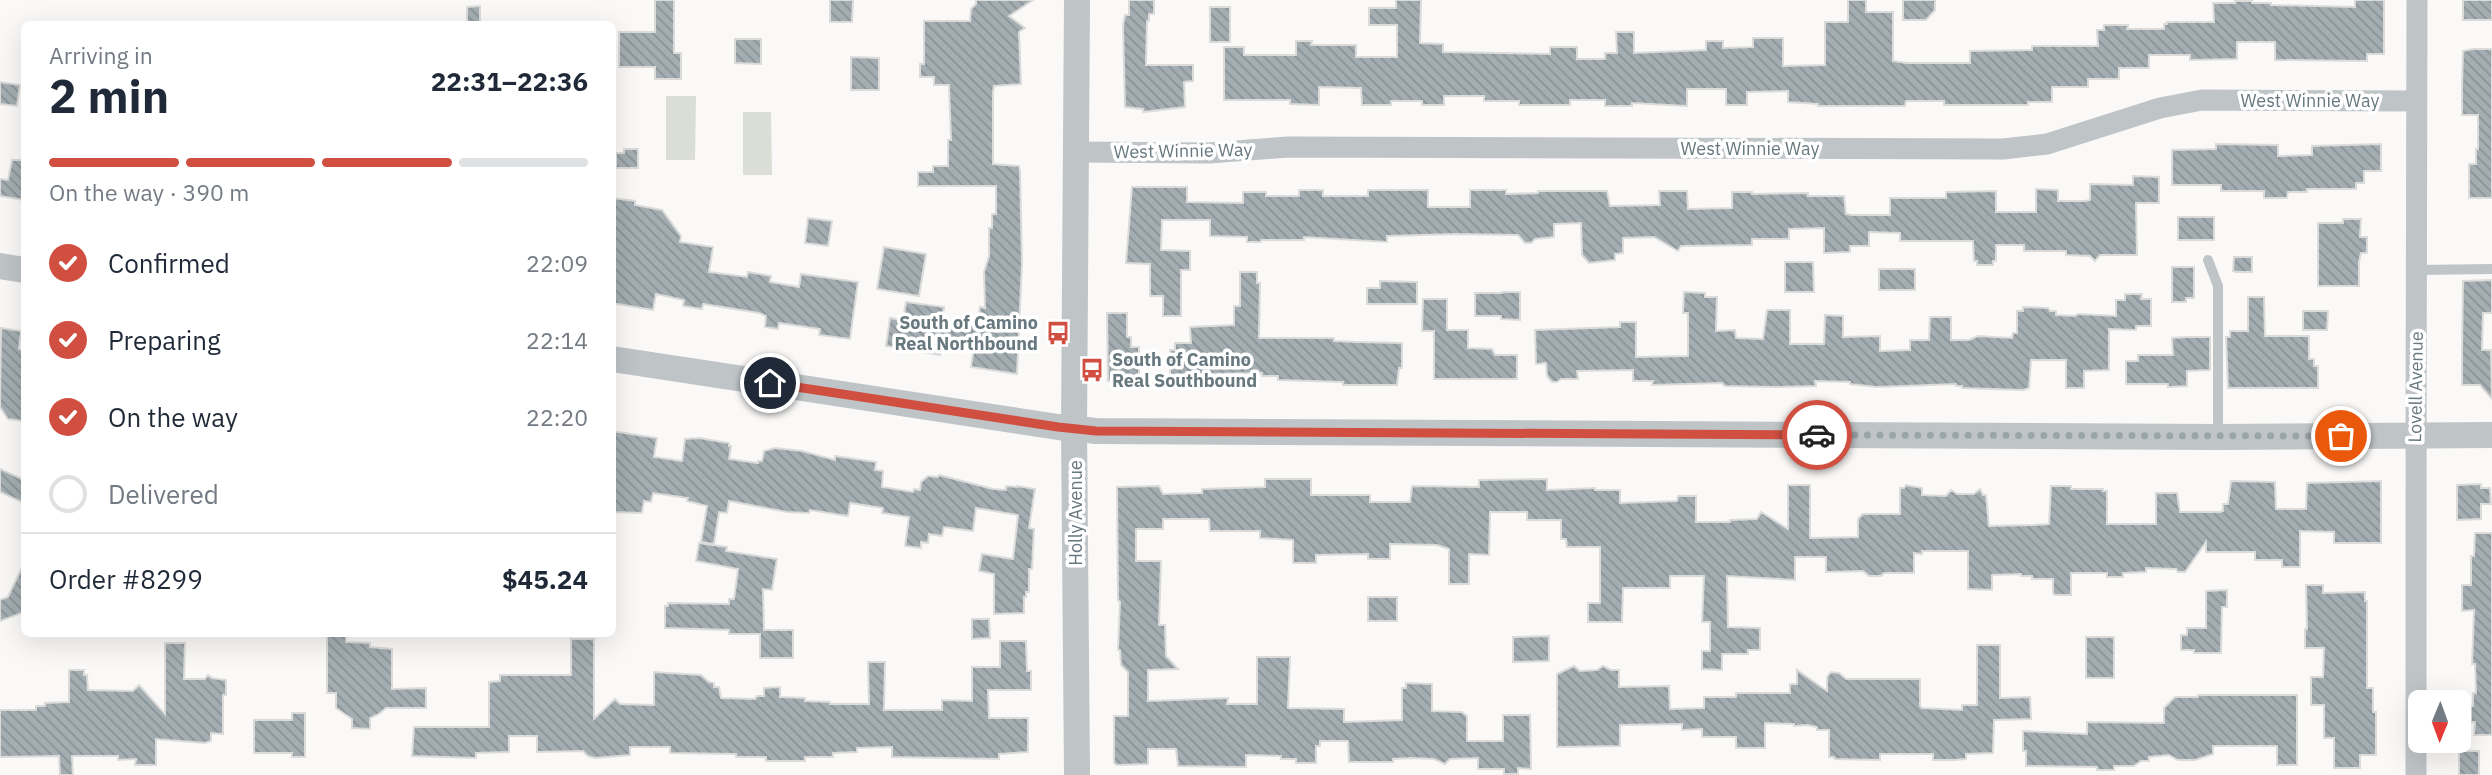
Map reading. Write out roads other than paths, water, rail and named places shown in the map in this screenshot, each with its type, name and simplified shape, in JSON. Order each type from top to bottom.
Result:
[{"type":"street","name":"Holly Avenue","points":[[1077,0],[1074,429],[1077,775]]},
{"type":"street","name":"Lovell Avenue","points":[[2416,775],[2414,436],[2417,0]]},
{"type":"street","name":"West Winnie Way","points":[[1077,152],[1209,153],[1288,147],[2003,149],[2047,145],[2160,108],[2202,100],[2417,101]]},
{"type":"street","points":[[0,266],[21,270]]},
{"type":"street","points":[[616,360],[1074,429],[2218,437],[2492,435]]},
{"type":"lane","points":[[2208,260],[2218,286],[2218,437]]},
{"type":"lane","points":[[2417,270],[2492,269]]},
{"type":"place","name":"South of Camino Real Northbound","points":[[1058,333]]},
{"type":"place","name":"South of Camino Real Southbound","points":[[1092,370]]}]
